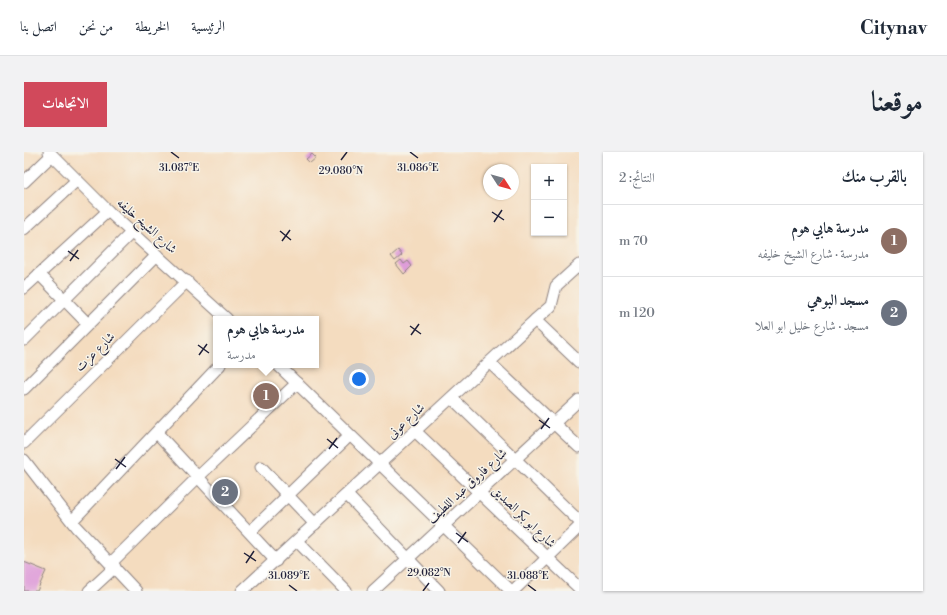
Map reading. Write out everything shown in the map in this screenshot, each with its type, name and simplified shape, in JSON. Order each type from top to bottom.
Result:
[{"type":"street","name":"شارع الشيخ خليفه","points":[[51,153],[108,211],[225,316]]},
{"type":"street","points":[[24,182],[51,153]]},
{"type":"street","points":[[24,230],[77,180]]},
{"type":"street","points":[[24,288],[108,211]]},
{"type":"street","points":[[24,340],[132,232]]},
{"type":"street","points":[[24,389],[156,255]]},
{"type":"street","name":"شارع عونى","points":[[247,589],[550,306],[556,286],[579,265]]},
{"type":"street","points":[[39,274],[88,324]]},
{"type":"street","name":"شارع عزت","points":[[24,443],[187,281]]},
{"type":"street","points":[[535,320],[579,362]]},
{"type":"street","points":[[490,363],[579,447]]},
{"type":"street","points":[[72,521],[217,368]]},
{"type":"street","points":[[281,368],[444,527],[512,591],[579,527]]},
{"type":"street","points":[[89,591],[198,477],[297,383]]},
{"type":"street","points":[[452,398],[579,521]]},
{"type":"street","name":"شارع فاروق عبد اللطيف","points":[[373,591],[444,527],[579,400]]},
{"type":"street","name":"شارع ابو بكر الصديق","points":[[415,432],[579,588]]},
{"type":"street","points":[[157,433],[276,561]]},
{"type":"street","points":[[250,532],[350,435]]},
{"type":"street","points":[[24,460],[72,521],[136,591]]},
{"type":"street","points":[[261,467],[315,524]]},
{"type":"street","points":[[347,495],[439,591]]},
{"type":"street","points":[[297,541],[346,591]]},
{"type":"building","points":[[312,154],[316,158],[310,163],[306,159]]},
{"type":"building","points":[[398,250],[402,255],[395,261],[391,256]]},
{"type":"building","points":[[401,260],[404,264],[408,261],[412,266],[404,274],[396,264]]},
{"type":"building","points":[[24,562],[46,571],[37,591],[24,591]]},
{"type":"place","name":"مدرسة هابي هوم","points":[[266,396]]},
{"type":"place","name":"مسجد البوهي","points":[[225,492]]}]
